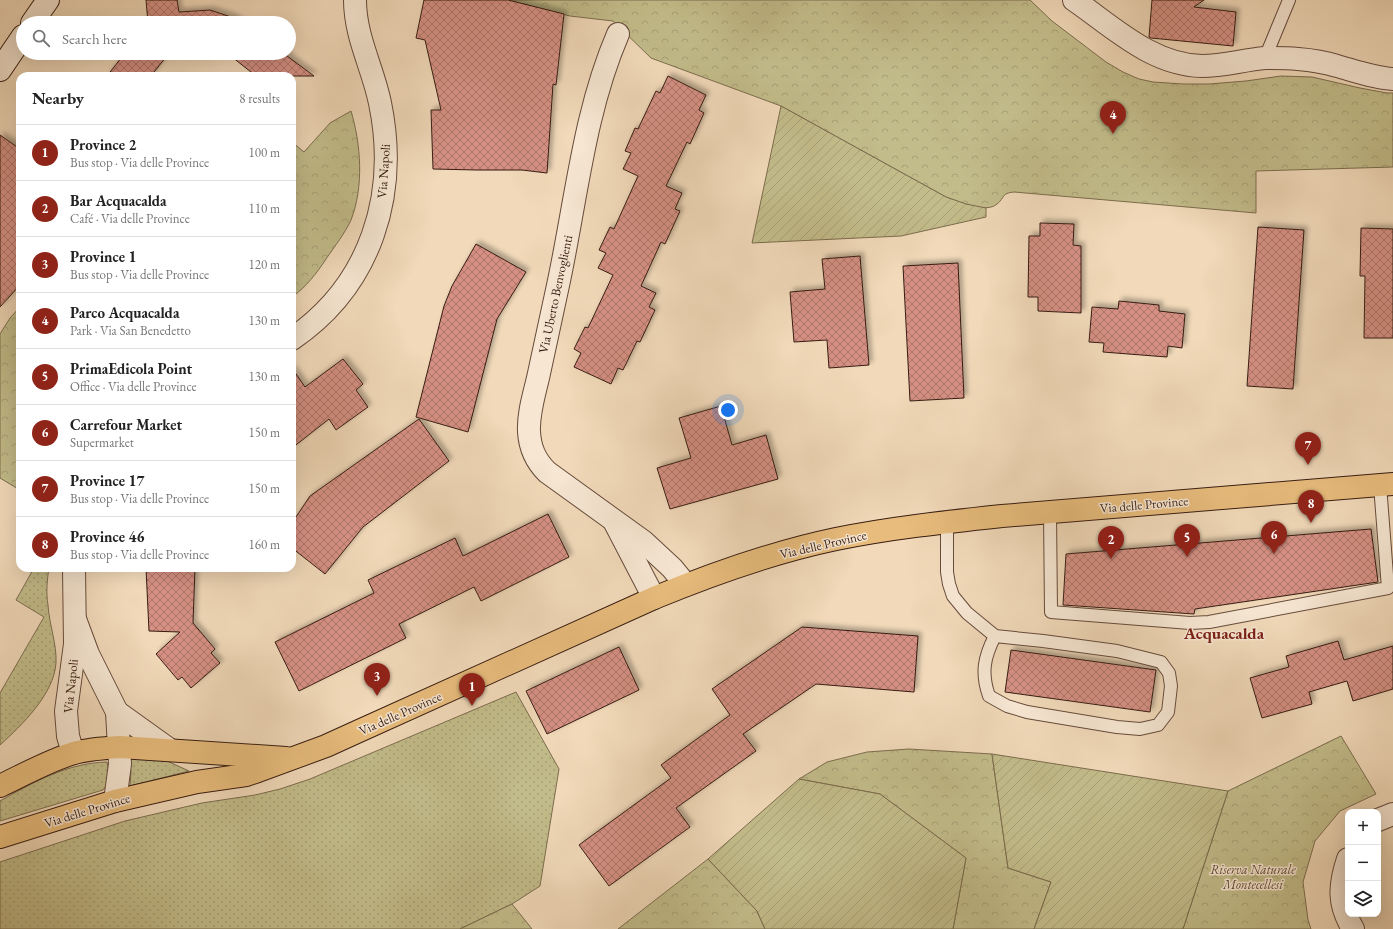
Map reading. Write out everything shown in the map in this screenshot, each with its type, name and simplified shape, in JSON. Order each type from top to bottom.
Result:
[{"type":"main road","name":"Via delle Province","points":[[0,837],[115,801],[197,782],[246,775],[326,746],[686,585],[782,553],[834,539],[947,522],[1387,484]]},
{"type":"main road","name":"Via delle Province","points":[[0,786],[73,753],[95,748],[120,747],[291,758]]},
{"type":"street","points":[[37,16],[48,0]]},
{"type":"street","name":"Via Napoli","points":[[296,336],[317,320],[338,298],[347,285],[369,244],[383,197],[387,166],[386,137],[377,88],[358,30],[355,0]]},
{"type":"street","points":[[1074,0],[1136,44],[1162,58],[1172,61],[1202,66],[1229,64],[1265,58],[1314,61],[1377,77],[1393,79]]},
{"type":"street","name":"Via Uberto Benvoglienti","points":[[618,34],[602,75],[592,110],[560,275],[532,407],[529,430],[530,446],[540,465],[556,479],[644,542],[672,568],[686,585]]},
{"type":"street","points":[[0,70],[16,46]]},
{"type":"street","name":"Via Uberto Benvoglienti","points":[[614,520],[654,598]]},
{"type":"street","name":"Via Napoli","points":[[73,753],[68,736],[66,711],[74,644],[74,572]]},
{"type":"street","name":"Via Napoli","points":[[75,619],[88,654],[117,712],[120,770],[115,801]]},
{"type":"street","name":"Via Napoli","points":[[117,712],[170,750]]},
{"type":"street","points":[[1381,819],[1393,814]]},
{"type":"street","points":[[1345,869],[1341,895],[1343,908],[1353,929]]},
{"type":"lane","points":[[1265,58],[1288,0]]},
{"type":"lane","points":[[1050,512],[1051,612],[1190,624],[1209,622],[1388,588],[1387,484]]},
{"type":"lane","points":[[947,522],[947,572],[949,584],[954,596],[967,613],[995,636],[1117,651],[1161,662],[1169,673],[1171,686],[1168,712],[1158,725],[1140,728],[1117,727],[1027,712],[1007,706],[989,696],[985,683],[984,665],[988,649],[995,636]]},
{"type":"green space","points":[[508,0],[1030,0],[1052,21],[1106,62],[1139,79],[1153,82],[1209,84],[1281,76],[1312,77],[1360,88],[1393,93],[1393,167],[1256,171],[1256,213],[1014,192],[1007,193],[997,204],[992,207],[986,208],[972,206],[946,197],[781,106],[651,58],[613,21],[570,16]]},
{"type":"green space","points":[[781,106],[946,197],[966,204],[986,208],[986,217],[901,236],[752,243]]},
{"type":"green space","points":[[351,111],[359,151],[360,166],[358,194],[351,220],[340,240],[315,275],[296,294],[296,145],[304,152],[330,123]]},
{"type":"green space","points":[[16,311],[16,488],[0,478],[0,334]]},
{"type":"green space","points":[[32,572],[48,572],[47,596],[56,663],[50,686],[36,708],[0,745],[0,693],[44,617],[16,600]]},
{"type":"green space","points":[[516,692],[559,769],[540,886],[512,904],[460,929],[0,929],[0,862],[125,821],[202,803],[255,795],[280,789],[310,779]]},
{"type":"green space","name":"Riserva Naturale Montecellesi","points":[[1341,736],[1376,794],[1340,811],[1315,841],[1303,882],[1308,920],[1311,929],[1183,929],[1228,791]]},
{"type":"green space","points":[[909,749],[992,754],[1008,868],[1051,882],[1034,929],[953,929],[966,858],[880,794],[799,779],[827,762],[867,752]]},
{"type":"green space","points":[[992,754],[1228,791],[1183,929],[1034,929],[1051,882],[1008,868]]},
{"type":"green space","points":[[129,756],[165,760],[189,771],[130,786],[131,772]]},
{"type":"green space","points":[[107,762],[107,784],[103,790],[0,821],[0,801],[51,775],[78,766]]},
{"type":"green space","points":[[799,779],[880,794],[966,858],[953,929],[765,929],[757,911],[708,859]]},
{"type":"green space","points":[[708,859],[757,911],[765,929],[618,929]]},
{"type":"green space","points":[[512,904],[532,929],[460,929]]},
{"type":"building","points":[[146,0],[177,0],[179,12],[210,10],[228,16],[147,16]]},
{"type":"building","points":[[424,0],[508,0],[564,14],[556,85],[553,84],[547,173],[522,170],[433,169],[431,110],[441,110],[425,40],[416,38]]},
{"type":"building","points":[[1152,0],[1204,0],[1194,7],[1236,12],[1233,46],[1149,37]]},
{"type":"building","points":[[120,60],[164,60],[154,72],[110,72]]},
{"type":"building","points":[[236,60],[292,60],[314,76],[296,76],[296,72],[251,72]]},
{"type":"building","points":[[668,76],[706,95],[699,110],[704,113],[690,144],[687,142],[666,186],[682,193],[675,209],[680,211],[665,244],[661,242],[641,286],[656,293],[649,307],[655,310],[640,342],[637,341],[623,370],[618,368],[611,384],[574,367],[581,353],[574,349],[585,327],[588,328],[613,275],[598,268],[606,253],[599,250],[610,227],[614,229],[638,176],[623,169],[631,153],[625,151],[635,128],[638,129],[656,91],[660,93]]},
{"type":"building","points":[[0,135],[16,146],[16,289],[0,307]]},
{"type":"building","points":[[1040,223],[1074,224],[1073,245],[1081,246],[1081,313],[1038,311],[1038,297],[1028,297],[1029,236],[1040,236]]},
{"type":"building","points":[[1258,227],[1304,230],[1293,389],[1247,386]]},
{"type":"building","points":[[1361,228],[1393,229],[1393,338],[1364,338],[1365,276],[1360,276]]},
{"type":"building","points":[[476,244],[526,272],[497,319],[468,432],[416,417],[444,306],[452,286]]},
{"type":"building","points":[[860,256],[869,365],[829,368],[827,340],[794,342],[790,292],[825,289],[822,259]]},
{"type":"building","points":[[958,263],[964,398],[910,401],[903,266]]},
{"type":"building","points":[[1119,301],[1159,305],[1159,311],[1185,314],[1182,348],[1168,346],[1167,357],[1103,352],[1104,343],[1089,342],[1092,307],[1118,309]]},
{"type":"building","points":[[343,359],[363,384],[356,390],[368,407],[336,430],[329,419],[296,445],[296,374],[305,387]]},
{"type":"building","points":[[721,406],[732,445],[766,435],[778,479],[670,509],[657,468],[691,458],[679,418]]},
{"type":"building","points":[[419,419],[449,461],[363,527],[325,574],[296,551],[296,517],[310,496]]},
{"type":"building","points":[[548,514],[569,557],[481,601],[474,587],[399,624],[406,638],[299,691],[275,642],[374,593],[368,580],[455,538],[463,556]]},
{"type":"building","points":[[1371,529],[1378,582],[1195,609],[1194,614],[1063,605],[1066,554]]},
{"type":"building","points":[[146,572],[195,572],[193,623],[215,649],[211,653],[220,663],[191,688],[182,677],[178,680],[156,654],[180,632],[149,631]]},
{"type":"building","points":[[802,627],[918,636],[914,692],[816,684],[743,734],[756,751],[676,808],[690,827],[609,886],[579,845],[671,778],[661,765],[730,715],[712,689]]},
{"type":"building","points":[[1338,641],[1344,660],[1393,646],[1393,689],[1353,701],[1347,681],[1309,692],[1312,704],[1262,718],[1250,678],[1289,667],[1286,656]]},
{"type":"building","points":[[619,647],[639,690],[547,734],[526,691]]},
{"type":"building","points":[[1011,650],[1156,670],[1150,712],[1005,692]]},
{"type":"place","name":"Parco Acquacalda","points":[[1113,134]]},
{"type":"place","name":"Province 17","points":[[1308,465]]},
{"type":"place","name":"Province 46","points":[[1311,523]]},
{"type":"place","name":"Carrefour Market","points":[[1274,554]]},
{"type":"place","name":"PrimaEdicola Point","points":[[1187,557]]},
{"type":"place","name":"Bar Acquacalda","points":[[1111,559]]},
{"type":"place","name":"Province 1","points":[[377,696]]},
{"type":"place","name":"Province 2","points":[[472,706]]},
{"type":"district","name":"Acquacalda","points":[[1224,633]]}]
